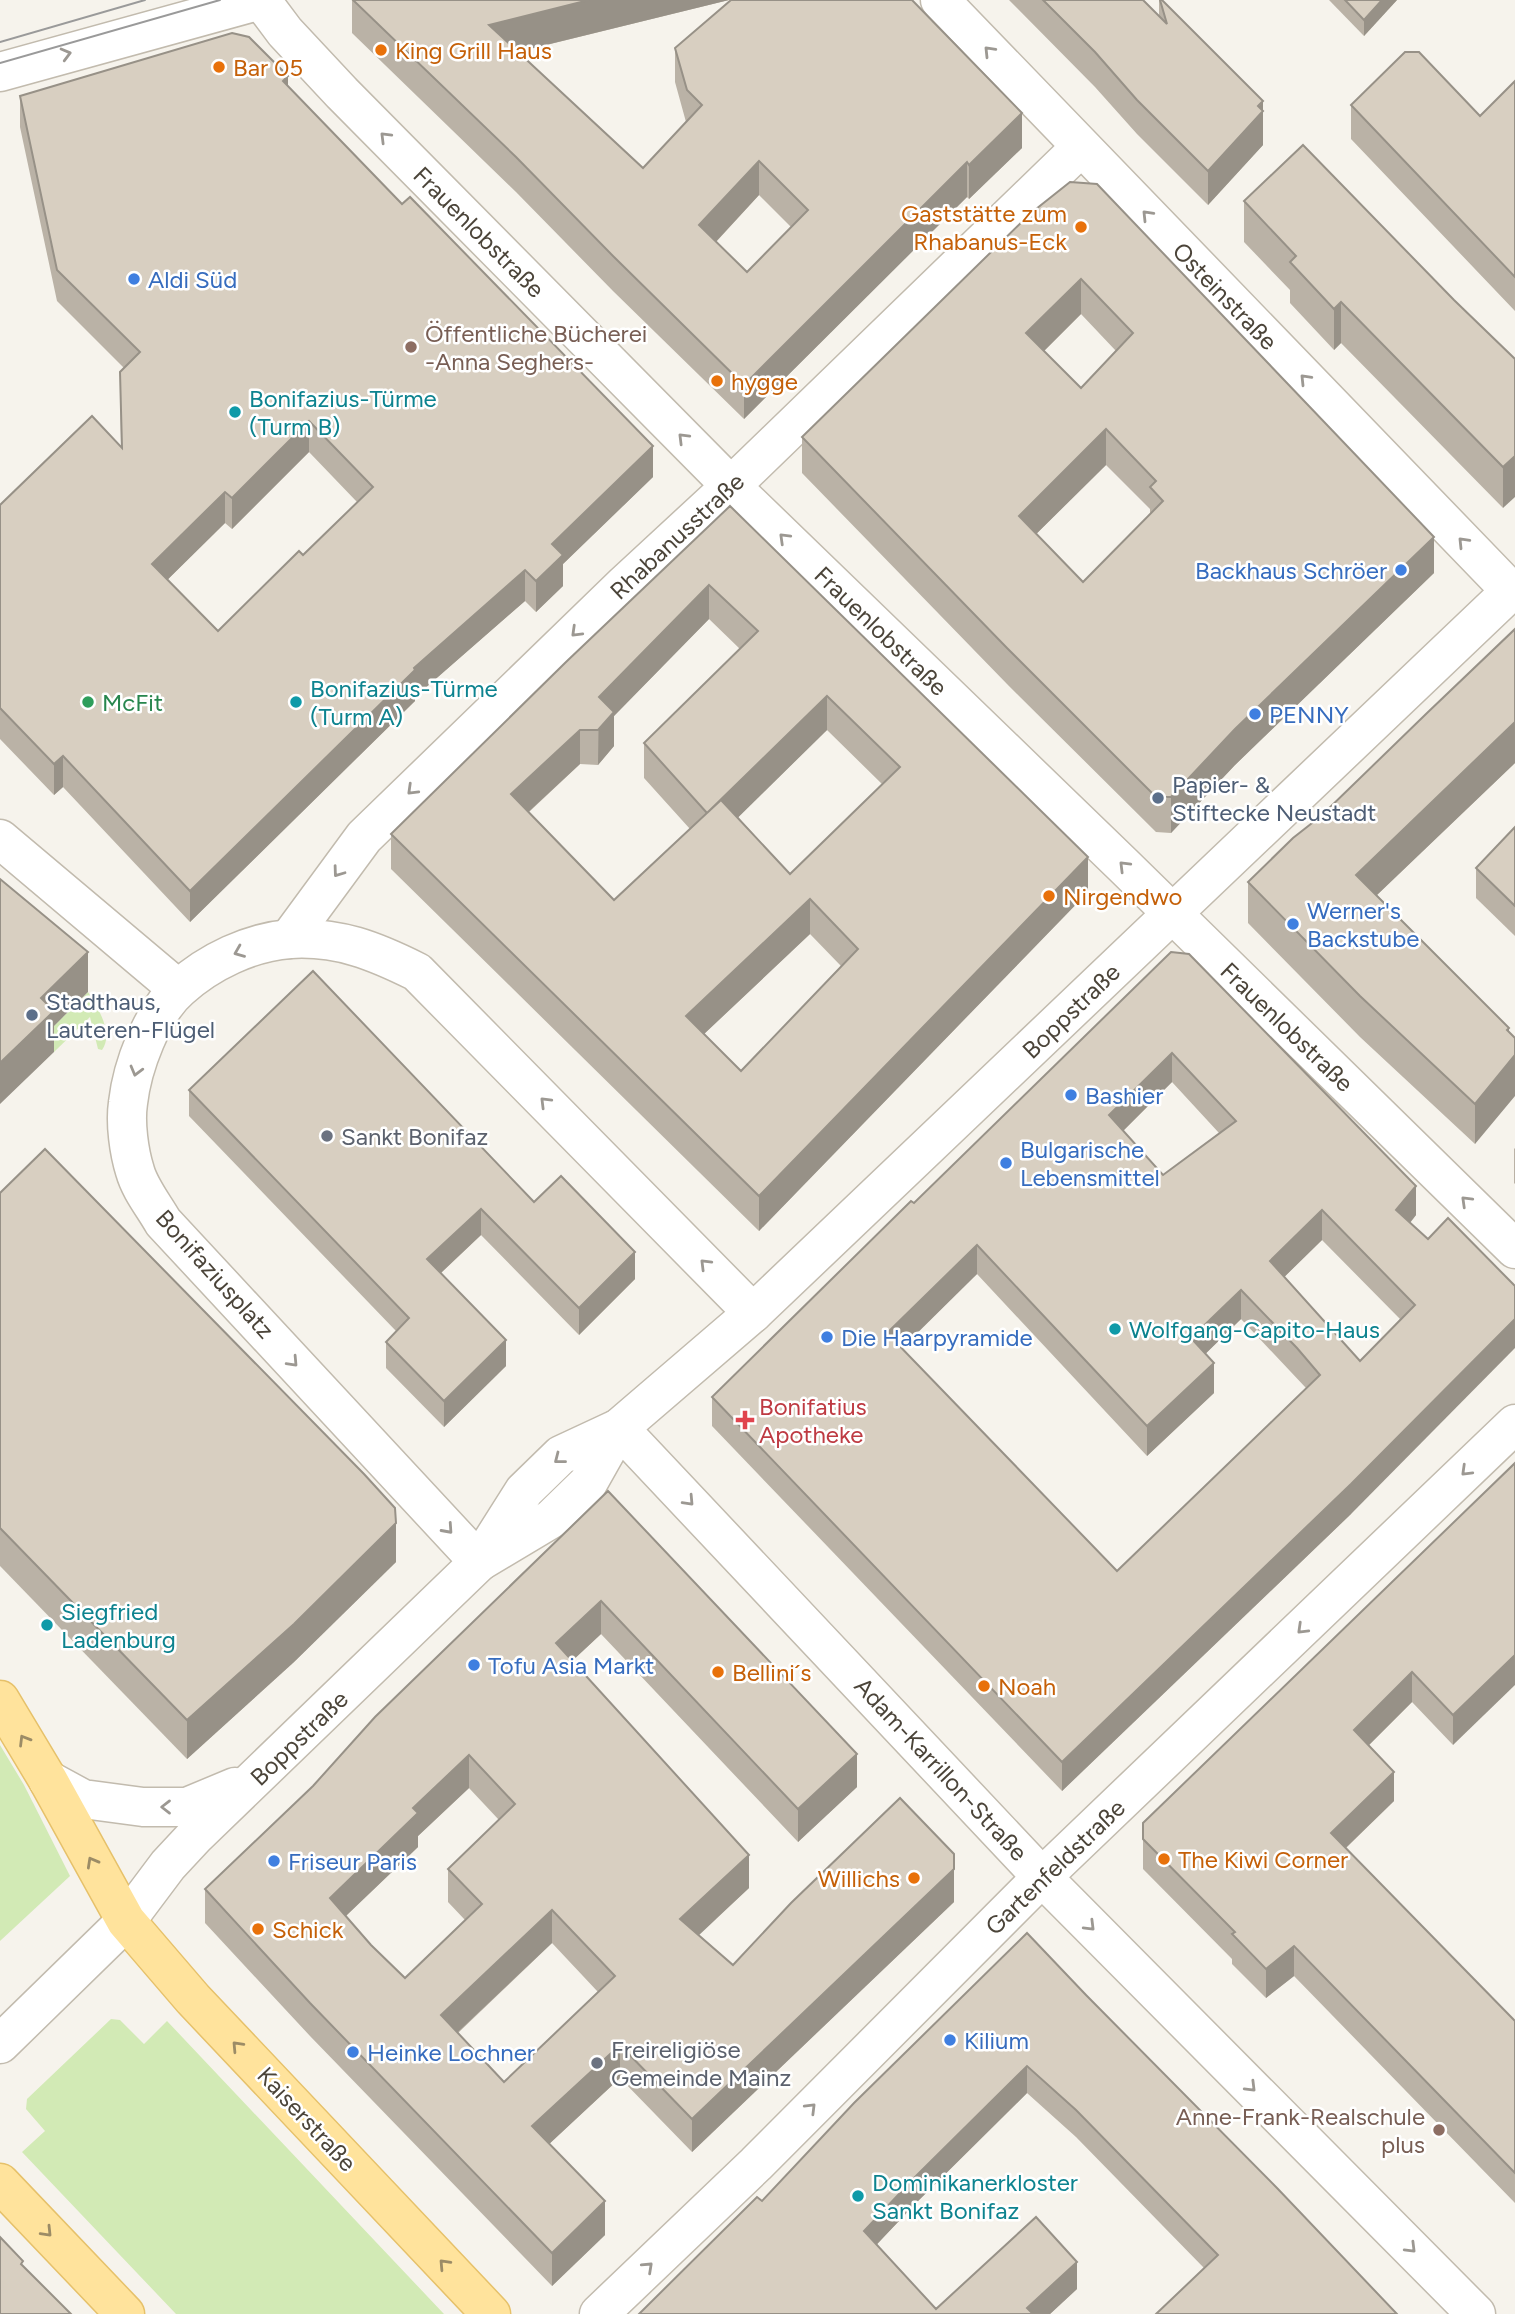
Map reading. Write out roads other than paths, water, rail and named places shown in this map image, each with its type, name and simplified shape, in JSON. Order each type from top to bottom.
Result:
[{"type":"main road","name":"Kaiserstraße","points":[[0,1700],[126,1921],[193,1999],[491,2314]]},
{"type":"main road","points":[[0,2183],[125,2314]]},
{"type":"street","points":[[0,72],[261,0]]},
{"type":"street","name":"Frauenlobstraße","points":[[261,0],[285,32],[351,103],[731,486],[1515,1249]]},
{"type":"street","name":"Osteinstraße","points":[[940,0],[1080,147],[1513,589]]},
{"type":"street","name":"Rhabanusstraße","points":[[289,939],[365,837],[1080,147]]},
{"type":"street","name":"Boppstraße","points":[[126,1921],[168,1865],[480,1562],[551,1519],[588,1483],[619,1428],[752,1313],[1513,589]]},
{"type":"street","points":[[0,839],[178,989]]},
{"type":"street","name":"Bonifaziusplatz","points":[[480,1562],[163,1222],[145,1192],[135,1172],[128,1104],[145,1042],[160,1012],[178,989],[208,966],[233,954],[251,947],[289,939],[336,941],[377,952],[417,972],[752,1313]]},
{"type":"street","name":"Gartenfeldstraße","points":[[599,2314],[748,2172],[1042,1877],[1515,1424]]},
{"type":"street","name":"Adam-Karrillon-Straße","points":[[619,1428],[1042,1877],[1476,2314]]},
{"type":"street","points":[[47,1780],[83,1799],[143,1807],[187,1807],[228,1791],[272,1764]]},
{"type":"street","points":[[0,2044],[126,1921]]},
{"type":"tram line","points":[[0,42],[145,0]]},
{"type":"tram line","points":[[0,63],[220,0]]},
{"type":"place","name":"King Grill Haus","points":[[381,50]]},
{"type":"place","name":"Bar 05","points":[[219,67]]},
{"type":"place","name":"Gaststätte zum Rhabanus-Eck","points":[[1081,227]]},
{"type":"place","name":"Aldi Süd","points":[[134,279]]},
{"type":"place","name":"Öffentliche Bücherei -Anna Seghers-","points":[[411,347]]},
{"type":"place","name":"hygge","points":[[717,381]]},
{"type":"place","name":"Bonifazius-Türme (Turm B)","points":[[235,412]]},
{"type":"place","name":"Backhaus Schröer","points":[[1401,570]]},
{"type":"place","name":"McFit","points":[[88,702]]},
{"type":"place","name":"Bonifazius-Türme (Turm A)","points":[[296,702]]},
{"type":"place","name":"PENNY","points":[[1255,714]]},
{"type":"place","name":"Papier- & Stiftecke Neustadt","points":[[1158,798]]},
{"type":"place","name":"Nirgendwo","points":[[1049,896]]},
{"type":"place","name":"Werner's Backstube","points":[[1293,924]]},
{"type":"place","name":"Stadthaus, Lauteren-Flügel","points":[[32,1015]]},
{"type":"place","name":"Bashier","points":[[1071,1095]]},
{"type":"place","name":"Sankt Bonifaz","points":[[327,1136]]},
{"type":"place","name":"Bulgarische Lebensmittel","points":[[1006,1163]]},
{"type":"place","name":"Wolfgang-Capito-Haus","points":[[1115,1329]]},
{"type":"place","name":"Die Haarpyramide","points":[[827,1337]]},
{"type":"place","name":"Bonifatius Apotheke","points":[[745,1420]]},
{"type":"place","name":"Siegfried Ladenburg","points":[[47,1625]]},
{"type":"place","name":"Tofu Asia Markt","points":[[474,1665]]},
{"type":"place","name":"Bellini´s","points":[[718,1672]]},
{"type":"place","name":"Noah","points":[[984,1686]]},
{"type":"place","name":"The Kiwi Corner","points":[[1164,1859]]},
{"type":"place","name":"Friseur Paris","points":[[274,1861]]},
{"type":"place","name":"Willichs","points":[[914,1878]]},
{"type":"place","name":"Schick","points":[[258,1929]]},
{"type":"place","name":"Kilium","points":[[950,2040]]},
{"type":"place","name":"Heinke Lochner","points":[[353,2052]]},
{"type":"place","name":"Freireligiöse Gemeinde Mainz","points":[[597,2063]]},
{"type":"place","name":"Anne-Frank-Realschule plus","points":[[1439,2130]]},
{"type":"place","name":"Dominikanerkloster Sankt Bonifaz","points":[[858,2196]]}]
